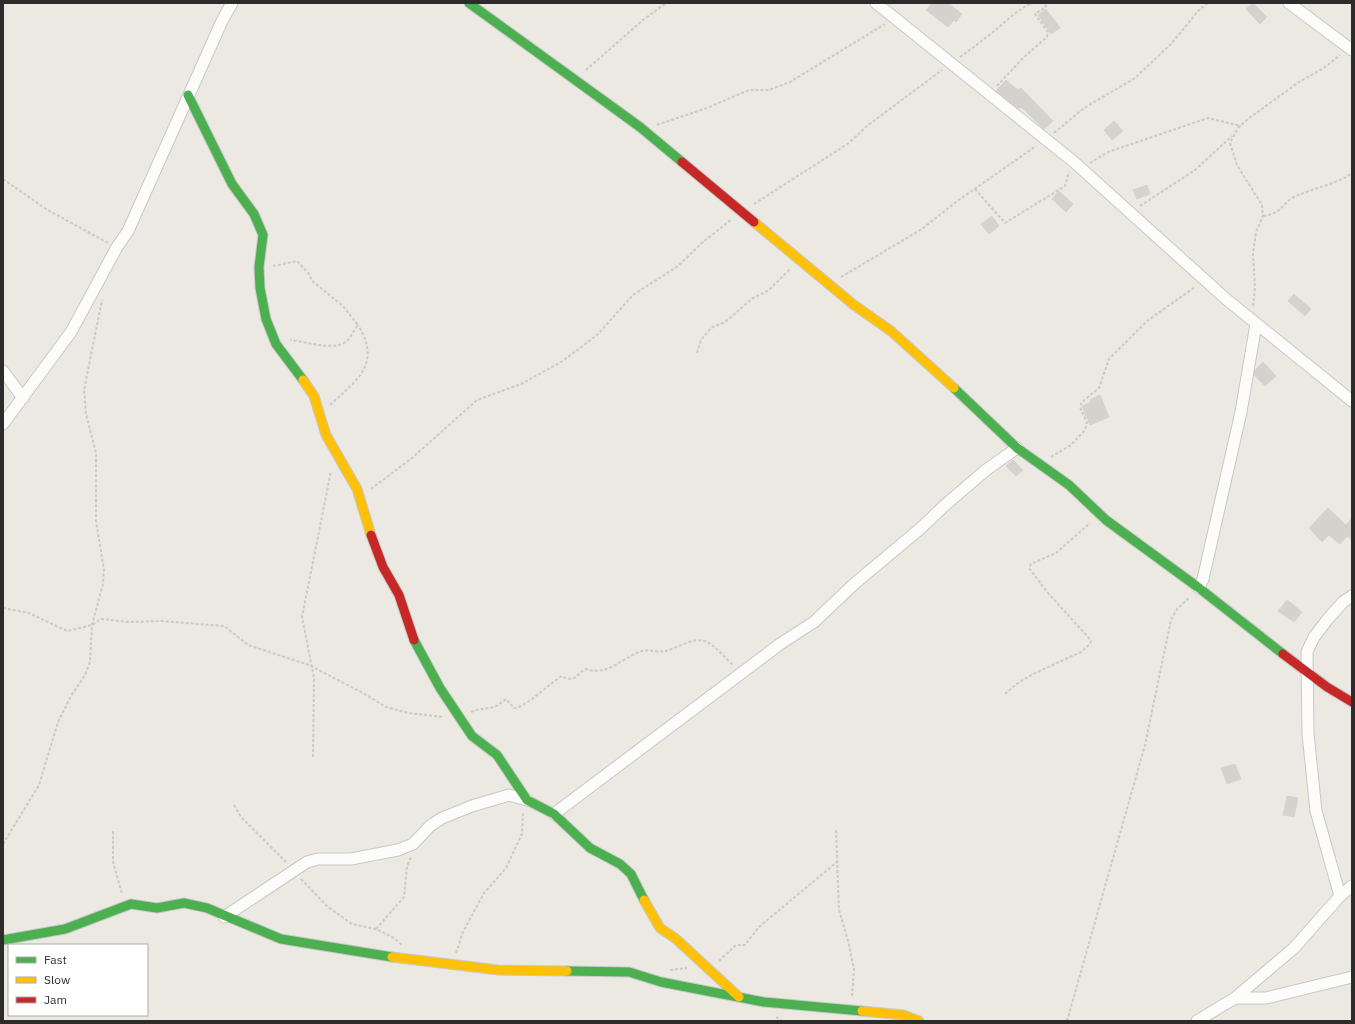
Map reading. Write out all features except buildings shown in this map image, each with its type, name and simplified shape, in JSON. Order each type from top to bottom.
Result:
[{"type":"street","points":[[3,424],[71,332],[117,247],[128,231],[188,95],[222,21],[232,3]]},
{"type":"street","points":[[469,3],[640,127],[831,285],[891,331],[951,385],[1017,448],[1041,463],[1106,520],[1199,588],[1306,671],[1352,702]]},
{"type":"street","points":[[876,3],[1046,139],[1131,212],[1204,280],[1352,401]]},
{"type":"street","points":[[1289,3],[1351,49]]},
{"type":"street","points":[[188,95],[232,184],[259,223],[263,235],[259,269],[260,288],[266,319],[276,344],[314,396],[326,435],[351,476],[360,497],[374,546],[383,567],[399,595],[413,639],[440,688],[472,736],[497,755],[527,800]]},
{"type":"street","points":[[1199,588],[1203,579],[1235,442],[1253,321]]},
{"type":"street","points":[[3,371],[23,398]]},
{"type":"street","points":[[554,814],[780,644],[814,622],[859,580],[922,528],[944,506],[986,470],[1017,448]]},
{"type":"street","points":[[1340,896],[1316,812],[1308,734],[1306,671],[1307,652],[1314,637],[1343,602],[1352,596]]},
{"type":"street","points":[[495,799],[503,792],[510,779],[510,773]]},
{"type":"street","points":[[224,916],[312,860],[351,860],[398,850],[412,844],[430,826],[442,818],[509,795],[527,800],[554,814],[590,848],[620,864],[631,874],[657,924],[675,938],[739,997]]},
{"type":"street","points":[[1197,1021],[1235,998],[1294,948],[1340,896],[1352,886]]},
{"type":"street","points":[[3,940],[66,929],[126,905],[136,904],[157,908],[184,903],[207,908],[281,939],[410,960],[498,970],[629,972],[661,982],[764,1002],[903,1015],[920,1021]]},
{"type":"street","points":[[1235,998],[1266,998],[1352,977]]},
{"type":"path","points":[[577,80],[607,51],[666,3]]},
{"type":"path","points":[[360,497],[412,458],[477,400],[521,384],[561,362],[598,334],[633,295],[678,266],[703,242],[742,212],[831,152],[849,142],[867,126],[986,38],[1005,20],[1020,9],[1032,3]]},
{"type":"path","points":[[990,95],[1019,62],[1047,37],[1048,32],[1035,14],[1046,7],[1045,3]]},
{"type":"path","points":[[831,285],[855,268],[922,229],[956,202],[1046,139],[1084,108],[1135,78],[1171,44],[1199,10],[1208,3]]},
{"type":"path","points":[[640,127],[662,124],[708,108],[750,90],[769,90],[790,82],[894,18]]},
{"type":"path","points":[[1131,212],[1195,170],[1233,136],[1248,119],[1299,82],[1313,75],[1351,49]]},
{"type":"path","points":[[975,189],[1005,223],[1065,186],[1068,174],[1078,166],[1108,152],[1208,118],[1241,126]]},
{"type":"path","points":[[1233,136],[1230,143],[1230,149],[1249,185],[1262,205],[1263,216],[1256,232],[1253,254],[1255,288],[1253,321]]},
{"type":"path","points":[[1263,216],[1272,215],[1282,209],[1294,197],[1337,181],[1352,173]]},
{"type":"path","points":[[3,179],[46,210],[117,247]]},
{"type":"path","points":[[697,353],[701,340],[711,328],[725,322],[753,298],[769,290],[792,267],[798,258]]},
{"type":"path","points":[[259,269],[290,260],[297,260],[309,274],[312,282],[343,306],[358,325],[367,342],[369,352],[363,370],[355,382],[329,406],[319,410]]},
{"type":"path","points":[[1041,463],[1082,436],[1086,430],[1087,423],[1080,407],[1082,402],[1099,388],[1109,359],[1123,343],[1147,321],[1204,280]]},
{"type":"path","points":[[3,844],[39,785],[58,722],[72,696],[86,675],[92,652],[92,625],[103,584],[104,570],[96,521],[96,453],[86,414],[84,390],[104,294]]},
{"type":"path","points":[[276,344],[286,340],[319,345],[340,344],[347,340],[358,325]]},
{"type":"path","points":[[314,757],[314,678],[302,617],[334,450]]},
{"type":"path","points":[[1005,694],[1018,683],[1066,658],[1081,652],[1090,644],[1088,637],[1048,593],[1029,568],[1031,564],[1056,553],[1100,514]]},
{"type":"path","points":[[1067,1021],[1146,745],[1171,620],[1177,609],[1199,588]]},
{"type":"path","points":[[3,608],[29,612],[67,631],[92,625],[101,619],[129,622],[161,621],[224,626],[248,645],[309,665],[357,689],[386,707],[432,717],[460,718],[476,710],[495,707],[506,699],[514,708],[522,707],[550,683],[562,676],[566,678],[574,678],[586,669],[596,671],[610,668],[643,650],[661,652],[699,640],[708,643],[741,673]]},
{"type":"path","points":[[456,965],[456,952],[463,932],[484,893],[506,868],[515,851],[522,834],[523,808],[527,800]]},
{"type":"path","points":[[234,805],[241,817],[283,858],[293,871],[328,907],[352,924],[376,929],[398,942],[410,960]]},
{"type":"path","points":[[113,830],[113,862],[126,905]]},
{"type":"path","points":[[836,830],[839,910],[848,940],[854,969],[853,992],[848,1010]]},
{"type":"path","points":[[376,929],[404,896],[412,844]]},
{"type":"path","points":[[707,969],[716,964],[736,945],[745,945],[759,927],[838,861]]},
{"type":"traffic: fast","points":[[469,3],[640,127],[682,162]]},
{"type":"traffic: fast","points":[[188,95],[232,184],[254,214],[263,235],[259,267],[260,288],[266,319],[276,344],[303,380]]},
{"type":"traffic: fast","points":[[954,388],[1017,448],[1069,485],[1106,520],[1199,588],[1283,654]]},
{"type":"traffic: fast","points":[[414,640],[440,688],[472,736],[497,755],[527,800],[554,814],[590,848],[620,864],[631,874],[644,900]]},
{"type":"traffic: fast","points":[[3,940],[65,929],[131,904],[157,908],[184,903],[207,908],[281,939],[392,957]]},
{"type":"traffic: fast","points":[[567,971],[629,972],[661,982],[764,1002],[862,1011]]},
{"type":"traffic: slow","points":[[754,222],[854,305],[891,331],[954,388]]},
{"type":"traffic: slow","points":[[303,380],[314,396],[326,435],[357,489],[371,535]]},
{"type":"traffic: slow","points":[[644,900],[660,928],[675,938],[739,997]]},
{"type":"traffic: slow","points":[[392,957],[498,970],[567,971]]},
{"type":"traffic: slow","points":[[862,1011],[903,1015],[919,1021]]},
{"type":"traffic: jam","points":[[682,162],[754,222]]},
{"type":"traffic: jam","points":[[371,535],[383,567],[399,595],[414,640]]},
{"type":"traffic: jam","points":[[1283,654],[1327,687],[1352,702]]}]
